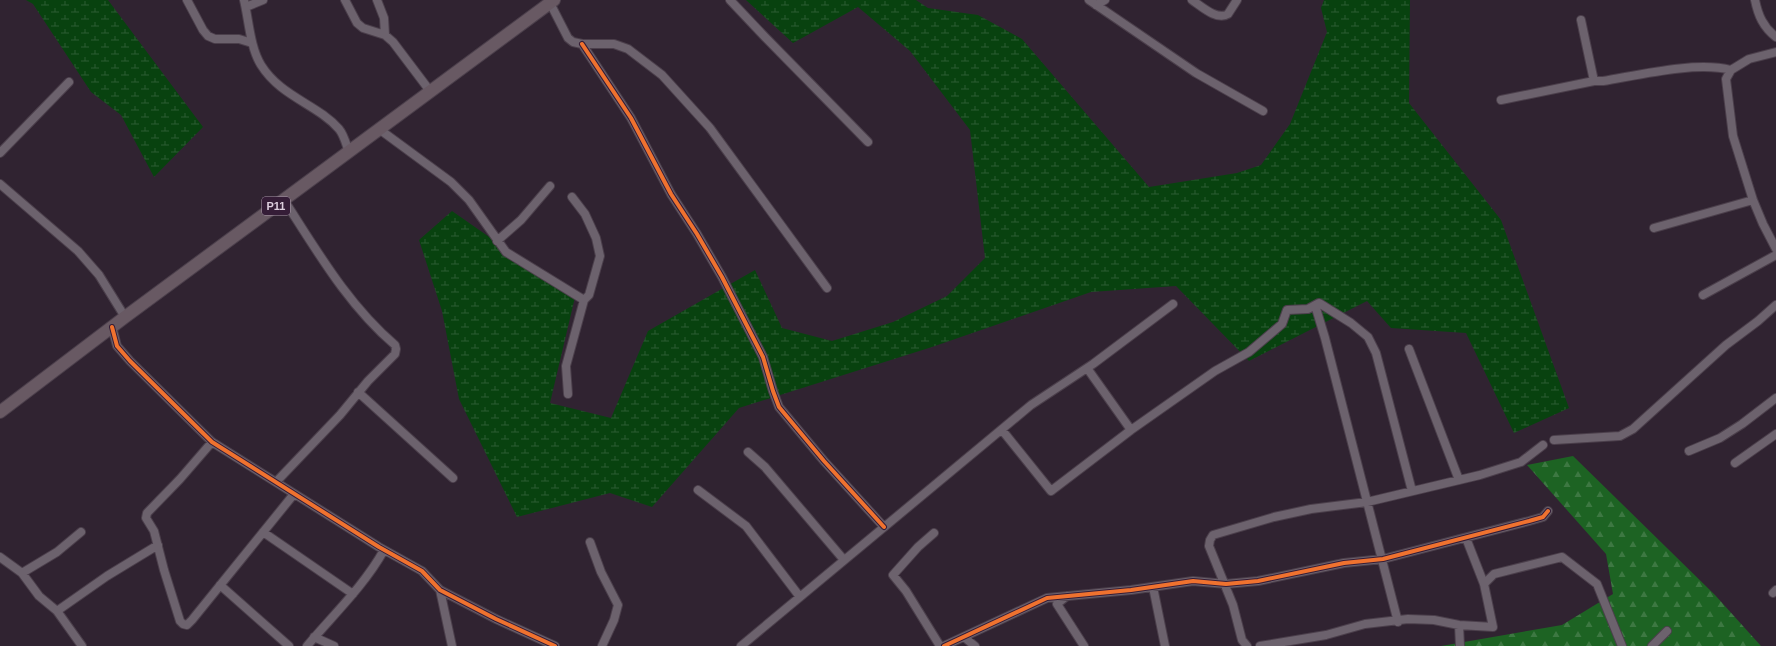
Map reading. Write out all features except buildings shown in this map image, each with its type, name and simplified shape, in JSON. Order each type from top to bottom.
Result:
[{"type":"main road","name":"P11","points":[[0,412],[125,317],[552,1]]},
{"type":"street","points":[[187,0],[203,30],[208,36],[215,39],[240,39],[252,43]]},
{"type":"street","points":[[263,0],[245,4],[252,43],[260,64],[280,88],[328,119],[339,130],[349,152]]},
{"type":"street","points":[[345,0],[357,23],[363,28],[385,35],[393,42],[430,91]]},
{"type":"street","points":[[377,0],[384,18],[385,35]]},
{"type":"street","points":[[730,0],[868,142]]},
{"type":"street","points":[[1092,2],[1105,0]]},
{"type":"street","points":[[1192,0],[1214,14],[1222,16],[1228,14],[1237,0]]},
{"type":"street","points":[[1756,0],[1758,12],[1764,25],[1776,37]]},
{"type":"street","points":[[552,1],[568,38],[573,42],[582,44],[614,44],[628,49],[662,75],[710,128],[827,288]]},
{"type":"street","points":[[1092,2],[1196,73],[1263,111]]},
{"type":"street","points":[[1581,20],[1594,81]]},
{"type":"street","points":[[582,44],[631,118],[671,194],[697,234],[722,278],[763,357],[779,407],[824,461],[884,526]]},
{"type":"street","points":[[1776,52],[1749,59],[1731,70],[1726,79],[1733,136],[1753,200],[1776,249]]},
{"type":"street","points":[[1501,100],[1594,81],[1603,81],[1667,70],[1718,66],[1731,70]]},
{"type":"street","points":[[0,153],[69,82]]},
{"type":"street","points":[[379,129],[451,182],[469,200],[506,252],[584,300]]},
{"type":"street","points":[[0,184],[78,251],[99,275],[125,317]]},
{"type":"street","points":[[498,241],[521,220],[550,186]]},
{"type":"street","points":[[568,394],[566,366],[584,300],[589,295],[600,256],[596,238],[585,214],[572,197]]},
{"type":"street","points":[[276,482],[340,415],[358,392],[395,354],[396,349],[395,344],[366,318],[329,270],[284,200]]},
{"type":"street","points":[[1654,228],[1753,200]]},
{"type":"street","points":[[1703,295],[1776,255]]},
{"type":"street","points":[[1002,430],[1051,491],[1131,430],[1215,371],[1249,352],[1282,324],[1287,310],[1308,309],[1319,303],[1351,323],[1368,337],[1376,353],[1412,491]]},
{"type":"street","points":[[741,646],[1031,405],[1087,368],[1173,304]]},
{"type":"street","points":[[1315,305],[1383,559],[1398,622]]},
{"type":"street","points":[[1554,440],[1615,437],[1634,429],[1726,345],[1758,322],[1776,305]]},
{"type":"street","points":[[112,327],[117,346],[130,361],[212,442],[384,550],[422,571],[440,590],[496,620],[555,646]]},
{"type":"street","points":[[1409,349],[1459,480]]},
{"type":"street","points":[[1087,368],[1131,430]]},
{"type":"street","points":[[358,392],[453,478]]},
{"type":"street","points":[[1689,451],[1720,438],[1742,424],[1776,398]]},
{"type":"street","points":[[1735,463],[1776,434]]},
{"type":"street","points":[[212,442],[180,480],[147,513],[146,518],[154,531],[164,570],[180,621],[183,624],[187,625],[192,620],[294,494]]},
{"type":"street","points":[[1247,646],[1242,640],[1226,584],[1209,546],[1213,535],[1274,517],[1310,509],[1367,502],[1459,480],[1521,462],[1542,445]]},
{"type":"street","points":[[748,452],[765,466],[844,560]]},
{"type":"street","points":[[698,490],[746,526],[800,597]]},
{"type":"street","points":[[944,646],[1047,598],[1153,587],[1193,581],[1226,584],[1258,581],[1344,563],[1383,559],[1543,517],[1548,511]]},
{"type":"street","points":[[22,573],[57,552],[81,532]]},
{"type":"street","points":[[263,532],[353,594]]},
{"type":"street","points":[[934,532],[918,547],[893,575],[906,591],[940,646]]},
{"type":"street","points":[[1260,646],[1326,635],[1365,624],[1408,620],[1434,620],[1458,625],[1493,627],[1484,584],[1466,538]]},
{"type":"street","points":[[590,542],[601,572],[618,605],[614,620],[602,646]]},
{"type":"street","points":[[57,611],[107,576],[158,546]]},
{"type":"street","points":[[307,646],[353,594],[376,564],[384,550]]},
{"type":"street","points":[[0,557],[22,573],[39,596],[57,611],[82,646]]},
{"type":"street","points":[[1484,584],[1494,574],[1562,557],[1597,584],[1622,646]]},
{"type":"street","points":[[220,585],[289,646]]},
{"type":"street","points":[[1153,587],[1165,646]]},
{"type":"street","points":[[440,590],[452,646]]},
{"type":"street","points":[[1067,595],[1057,604],[1084,646]]},
{"type":"street","points":[[1458,625],[1460,646]]},
{"type":"street","points":[[1652,646],[1667,631]]},
{"type":"street","points":[[314,637],[334,646]]},
{"type":"street","points":[[964,637],[976,646]]},
{"type":"green space","points":[[26,0],[108,0],[203,127],[154,177],[121,115],[91,92],[33,4]]},
{"type":"green space","points":[[746,0],[916,0],[928,8],[978,15],[1022,39],[1149,187],[1237,173],[1261,165],[1290,124],[1327,32],[1321,8],[1324,0],[1410,0],[1409,103],[1501,220],[1569,408],[1514,433],[1466,333],[1391,328],[1367,301],[1249,361],[1176,286],[1091,292],[932,347],[739,408],[652,507],[610,493],[517,517],[459,399],[442,311],[419,240],[452,211],[575,297],[550,403],[611,418],[648,331],[755,270],[782,328],[832,341],[893,322],[947,296],[985,258],[970,130],[910,51],[858,7],[793,43]]},
{"type":"green space","points":[[1573,456],[1715,595],[1761,646],[1441,646],[1562,625],[1613,594],[1606,554],[1527,465]]},
{"type":"cycle path","points":[[582,44],[631,118],[671,194],[697,234],[722,277],[763,357],[779,407],[824,461],[884,527]]},
{"type":"cycle path","points":[[112,327],[117,346],[130,361],[212,442],[379,547],[422,571],[440,590],[496,619],[555,646]]},
{"type":"cycle path","points":[[944,646],[1047,598],[1131,590],[1193,581],[1226,584],[1258,581],[1344,563],[1383,559],[1543,517],[1548,511]]}]
